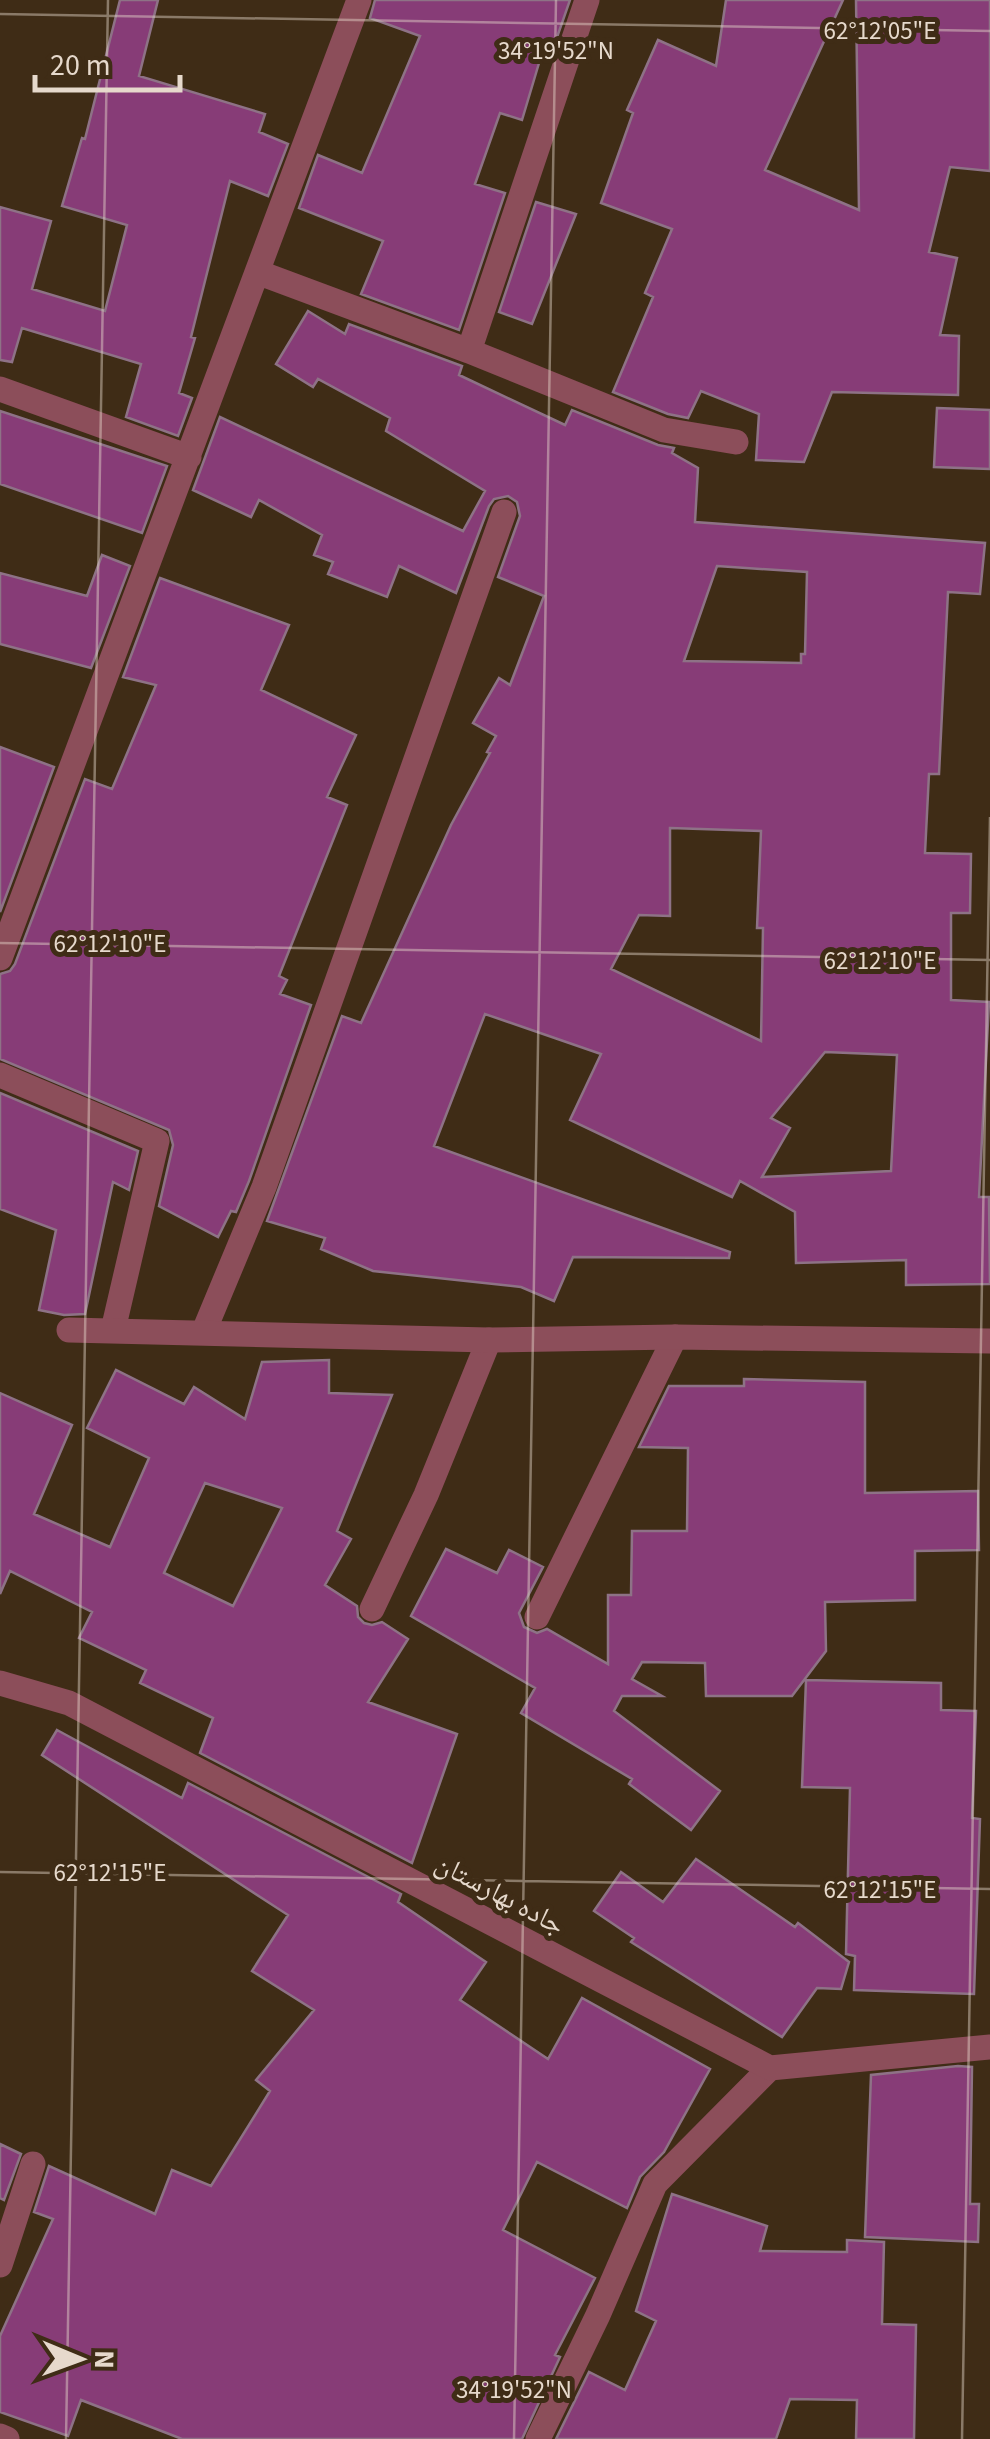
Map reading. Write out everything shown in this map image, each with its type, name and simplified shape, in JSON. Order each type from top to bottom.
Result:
[{"type":"street","points":[[0,958],[358,0]]},
{"type":"street","points":[[468,350],[586,0]]},
{"type":"street","points":[[257,272],[468,350],[664,430],[736,442]]},
{"type":"street","points":[[0,389],[188,458]]},
{"type":"street","points":[[204,1331],[264,1186],[504,512]]},
{"type":"street","points":[[0,1075],[157,1141],[113,1330]]},
{"type":"street","points":[[69,1330],[489,1340],[675,1337],[990,1341]]},
{"type":"street","points":[[537,1617],[675,1337]]},
{"type":"street","points":[[372,1609],[426,1495],[489,1340]]},
{"type":"street","name":"جاده بهارستان","points":[[0,1684],[69,1703],[770,2068]]},
{"type":"street","points":[[538,2439],[655,2184],[770,2068],[990,2047]]},
{"type":"street","points":[[0,2265],[33,2164]]},
{"type":"building","points":[[120,0],[158,0],[139,76],[265,114],[259,132],[288,144],[268,196],[230,181],[179,393],[192,398],[178,436],[126,417],[141,364],[22,328],[12,362],[0,360],[0,207],[51,221],[32,289],[105,311],[127,225],[62,206],[82,138],[85,139]]},
{"type":"building","points":[[375,0],[570,0],[554,46],[545,43],[522,120],[500,113],[475,184],[505,193],[459,330],[361,294],[383,241],[299,208],[318,155],[362,173],[420,36],[370,18]]},
{"type":"building","points":[[726,0],[843,0],[765,170],[859,210],[856,0],[990,0],[990,171],[950,167],[929,252],[957,258],[940,335],[959,336],[958,395],[832,392],[804,462],[756,460],[759,414],[701,391],[688,418],[613,392],[653,297],[645,293],[672,229],[601,203],[633,113],[627,110],[658,40],[716,66]]},
{"type":"building","points":[[536,202],[576,214],[532,324],[499,312]]},
{"type":"building","points":[[308,311],[345,334],[349,324],[462,366],[459,375],[565,425],[572,410],[674,448],[672,453],[698,468],[695,522],[985,543],[980,594],[948,592],[939,774],[929,774],[925,853],[971,854],[970,913],[951,913],[951,1000],[989,1002],[979,1197],[989,1197],[990,1284],[906,1285],[906,1260],[796,1263],[795,1212],[740,1181],[732,1197],[570,1120],[601,1054],[485,1014],[434,1146],[730,1252],[729,1258],[573,1257],[554,1301],[521,1287],[373,1271],[321,1249],[325,1238],[267,1221],[342,1016],[361,1023],[451,825],[490,753],[487,752],[496,736],[473,723],[499,678],[510,685],[544,596],[498,577],[520,516],[517,502],[508,496],[494,499],[489,506],[456,593],[399,566],[387,597],[328,574],[333,562],[314,555],[322,535],[259,500],[251,517],[193,490],[220,417],[463,531],[485,491],[386,431],[390,418],[318,379],[313,387],[276,364]],"holes":[[[717,566],[807,572],[805,654],[801,654],[801,663],[684,661]],[[670,828],[761,831],[757,928],[763,928],[761,1041],[611,969],[639,915],[670,916]],[[825,1052],[897,1055],[891,1171],[762,1177],[790,1128],[771,1118]]]},
{"type":"building","points":[[937,408],[990,410],[990,469],[934,467]]},
{"type":"building","points":[[0,411],[167,466],[142,533],[0,484]]},
{"type":"building","points":[[102,555],[130,566],[91,668],[0,644],[0,573],[87,596]]},
{"type":"building","points":[[160,578],[289,625],[261,690],[356,735],[327,797],[347,805],[279,976],[287,980],[280,994],[311,1005],[249,1181],[236,1212],[231,1211],[218,1237],[159,1206],[173,1145],[169,1130],[0,1059],[0,974],[10,971],[15,964],[85,779],[112,789],[156,685],[123,677]]},
{"type":"building","points":[[0,747],[54,767],[0,912]]},
{"type":"building","points":[[0,1093],[138,1151],[129,1190],[113,1182],[85,1314],[39,1310],[56,1230],[0,1209]]},
{"type":"building","points":[[329,1360],[329,1393],[392,1395],[337,1531],[351,1539],[325,1585],[357,1606],[358,1617],[364,1623],[382,1622],[408,1639],[368,1702],[457,1734],[412,1863],[200,1753],[213,1718],[140,1683],[146,1670],[79,1638],[92,1612],[10,1571],[0,1594],[0,1393],[72,1425],[34,1514],[110,1547],[149,1458],[87,1428],[116,1370],[184,1404],[194,1387],[245,1419],[262,1362]],"holes":[[[205,1483],[282,1508],[233,1606],[164,1573]]]},
{"type":"building","points":[[744,1379],[865,1382],[865,1493],[978,1491],[979,1550],[915,1551],[915,1600],[825,1602],[826,1651],[792,1696],[706,1696],[705,1663],[642,1662],[632,1679],[662,1696],[622,1696],[614,1711],[720,1791],[691,1830],[629,1784],[632,1779],[521,1713],[535,1688],[411,1616],[446,1549],[497,1573],[509,1550],[543,1567],[519,1613],[524,1627],[537,1633],[547,1629],[608,1664],[608,1595],[631,1595],[632,1531],[687,1531],[688,1448],[639,1447],[669,1386],[744,1386]]},
{"type":"building","points":[[806,1680],[941,1683],[941,1710],[976,1711],[972,1818],[980,1819],[974,1994],[854,1990],[855,1956],[846,1954],[850,1788],[802,1787]]},
{"type":"building","points":[[57,1730],[182,1798],[188,1783],[401,1894],[398,1902],[486,1962],[460,2000],[548,2059],[582,1998],[710,2069],[664,2152],[640,2177],[627,2208],[537,2162],[503,2230],[595,2278],[555,2355],[560,2357],[522,2439],[182,2439],[81,2400],[68,2436],[0,2412],[0,2336],[53,2219],[34,2212],[49,2166],[155,2214],[172,2170],[211,2186],[270,2091],[256,2080],[314,2010],[252,1971],[288,1915],[42,1755]]},
{"type":"building","points":[[696,1859],[795,1927],[798,1923],[849,1962],[841,1989],[817,1988],[782,2037],[631,1942],[634,1938],[594,1911],[621,1872],[663,1902]]},
{"type":"building","points":[[972,2067],[970,2204],[979,2204],[978,2242],[865,2237],[871,2075]]},
{"type":"building","points":[[0,2144],[21,2154],[4,2200],[0,2198]]},
{"type":"building","points":[[672,2194],[767,2226],[760,2251],[847,2252],[847,2240],[884,2242],[882,2324],[916,2325],[914,2439],[856,2439],[857,2400],[790,2399],[776,2439],[556,2439],[589,2372],[625,2390],[656,2321],[636,2311]]}]
